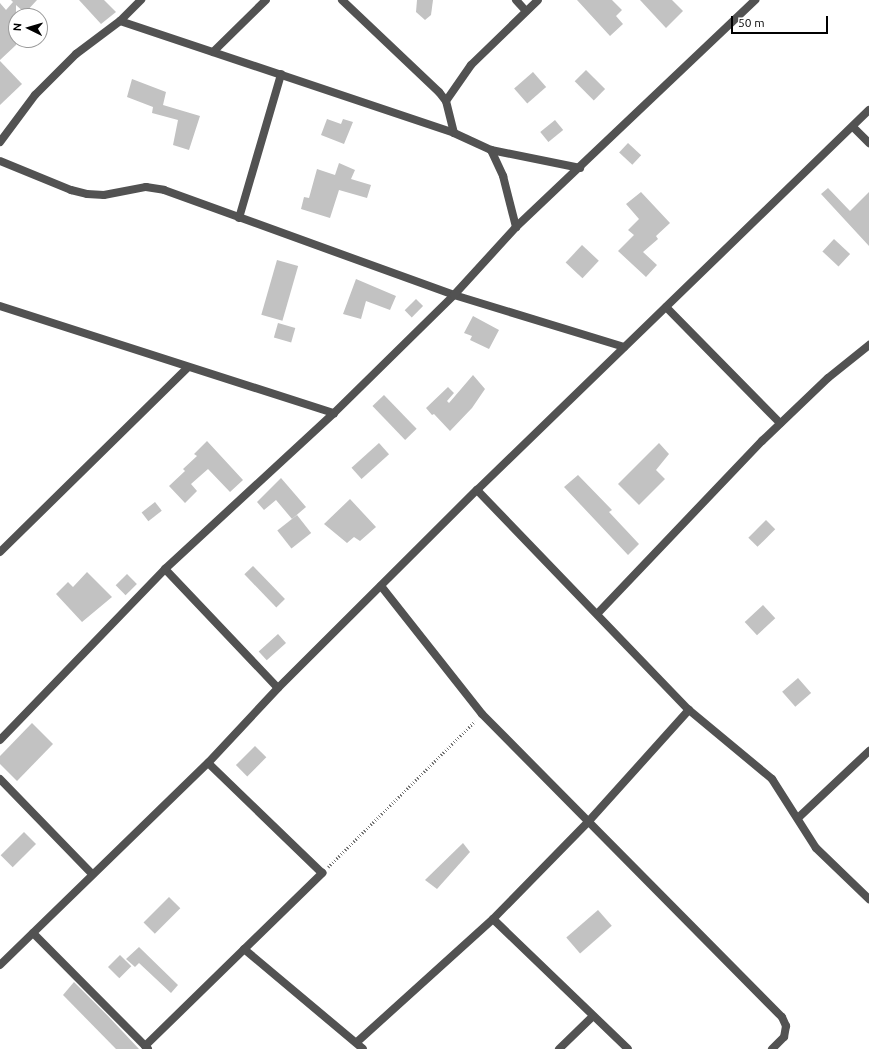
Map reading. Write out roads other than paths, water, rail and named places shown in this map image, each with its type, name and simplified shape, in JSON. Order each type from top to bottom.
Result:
[{"type":"street","points":[[0,142],[35,95],[76,54],[120,21],[141,0]]},
{"type":"street","points":[[212,52],[266,0]]},
{"type":"street","points":[[342,0],[446,101],[454,133]]},
{"type":"street","points":[[516,0],[526,11]]},
{"type":"street","points":[[446,101],[471,65],[538,0]]},
{"type":"street","points":[[0,740],[165,569],[334,413],[454,295],[516,227],[580,168],[755,0]]},
{"type":"street","points":[[120,21],[454,133],[491,150],[580,168]]},
{"type":"street","points":[[239,218],[281,74]]},
{"type":"street","points":[[0,965],[208,763],[278,688],[478,490],[869,110]]},
{"type":"street","points":[[853,127],[869,143]]},
{"type":"street","points":[[491,150],[503,176],[516,227]]},
{"type":"street","points":[[0,161],[71,190],[104,195],[150,186],[454,295],[624,347]]},
{"type":"street","points":[[0,306],[187,368],[334,413]]},
{"type":"street","points":[[666,307],[780,423]]},
{"type":"street","points":[[598,613],[780,423],[828,378],[869,345]]},
{"type":"street","points":[[0,552],[187,368]]},
{"type":"street","points":[[478,490],[598,613],[689,710],[772,779],[816,848],[869,899]]},
{"type":"street","points":[[165,569],[278,688]]},
{"type":"street","points":[[381,586],[482,714],[782,1016],[786,1026],[784,1037],[772,1049]]},
{"type":"street","points":[[357,1042],[493,919],[588,822],[689,710]]},
{"type":"street","points":[[798,818],[869,751]]},
{"type":"street","points":[[33,933],[146,1048],[322,873],[208,763]]},
{"type":"street","points":[[0,779],[92,874]]},
{"type":"street","points":[[493,919],[628,1049]]},
{"type":"street","points":[[244,949],[357,1042],[363,1049]]},
{"type":"street","points":[[559,1049],[593,1016]]}]
